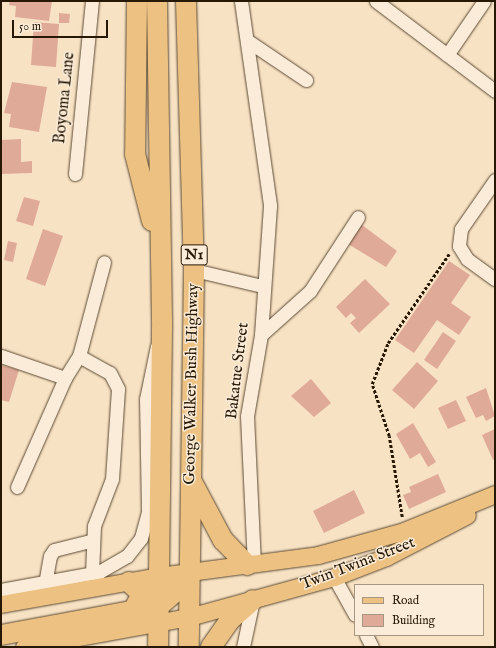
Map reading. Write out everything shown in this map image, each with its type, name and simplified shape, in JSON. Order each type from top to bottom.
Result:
[{"type":"highway","points":[[137,1],[135,154],[160,251]]},
{"type":"highway","name":"George Walker Bush Highway","points":[[157,1],[162,329],[158,647]]},
{"type":"highway","name":"George Walker Bush Highway","points":[[186,1],[194,270],[190,479],[189,647]]},
{"type":"highway","points":[[190,479],[223,540],[250,564]]},
{"type":"highway","points":[[1,635],[133,611],[158,614],[190,572]]},
{"type":"highway","points":[[129,582],[142,594],[133,611]]},
{"type":"highway","points":[[212,647],[230,620],[253,600]]},
{"type":"main road","name":"Twin Twina Street","points":[[1,604],[159,576],[318,555],[404,531],[495,494]]},
{"type":"main road","name":"Twin Twina Street","points":[[24,647],[158,614],[189,617],[334,577],[433,535],[495,499]]},
{"type":"street","name":"Boyoma Lane","points":[[74,174],[92,1]]},
{"type":"street","name":"Bakatue Street","points":[[241,1],[248,41],[253,96],[270,206],[262,286],[261,336],[247,416],[250,564]]},
{"type":"street","points":[[376,1],[495,91]]},
{"type":"street","points":[[447,55],[484,1]]},
{"type":"street","points":[[248,41],[306,80]]},
{"type":"street","points":[[495,180],[461,229],[459,246],[467,258],[495,279]]},
{"type":"street","points":[[261,336],[310,291],[358,217]]},
{"type":"street","points":[[17,487],[65,378],[79,356],[104,262]]},
{"type":"street","points":[[194,270],[262,286]]},
{"type":"street","name":"George Walker Bush Highway","points":[[1,590],[45,584],[92,574],[127,556],[141,538],[148,512],[146,399],[162,329]]},
{"type":"street","points":[[1,356],[65,378]]},
{"type":"street","points":[[79,356],[110,373],[118,389],[112,479],[91,541],[92,574]]},
{"type":"street","points":[[45,584],[50,556],[54,550],[91,541]]},
{"type":"street","points":[[334,577],[354,613]]},
{"type":"street","points":[[243,647],[253,600]]},
{"type":"street","points":[[366,636],[372,647]]},
{"type":"path","points":[[404,531],[389,436],[372,384],[388,343],[444,258],[459,246]]},
{"type":"building","points":[[10,1],[52,1],[49,21],[15,17],[16,6],[9,5]]},
{"type":"building","points":[[59,13],[70,14],[69,23],[59,23]]},
{"type":"building","points":[[34,22],[59,24],[56,67],[31,65]]},
{"type":"building","points":[[12,82],[47,87],[39,132],[9,127],[11,114],[4,113]]},
{"type":"building","points":[[21,139],[21,162],[32,161],[32,173],[1,174],[1,140]]},
{"type":"building","points":[[24,197],[40,201],[33,226],[16,221]]},
{"type":"building","points":[[362,225],[397,251],[386,267],[348,244]]},
{"type":"building","points":[[43,229],[63,236],[45,286],[26,279]]},
{"type":"building","points":[[8,241],[17,243],[13,262],[4,260]]},
{"type":"building","points":[[449,261],[470,275],[451,303],[471,317],[459,335],[437,320],[414,353],[395,340]]},
{"type":"building","points":[[365,279],[390,304],[359,333],[350,323],[356,318],[351,313],[346,318],[336,307]]},
{"type":"building","points":[[443,332],[456,341],[437,369],[424,360]]},
{"type":"building","points":[[417,362],[438,381],[414,409],[392,390]]},
{"type":"building","points":[[1,365],[19,370],[9,402],[1,400]]},
{"type":"building","points":[[311,379],[331,403],[314,417],[291,396]]},
{"type":"building","points":[[486,388],[495,416],[486,421],[483,415],[476,418],[466,397]]},
{"type":"building","points":[[456,400],[466,421],[448,429],[438,408]]},
{"type":"building","points":[[413,423],[436,462],[428,467],[420,453],[410,459],[396,434]]},
{"type":"building","points":[[495,429],[495,459],[493,460],[482,435]]},
{"type":"building","points":[[438,474],[446,492],[409,509],[403,495],[411,492],[409,487]]},
{"type":"building","points":[[354,490],[365,513],[324,533],[313,511]]}]
